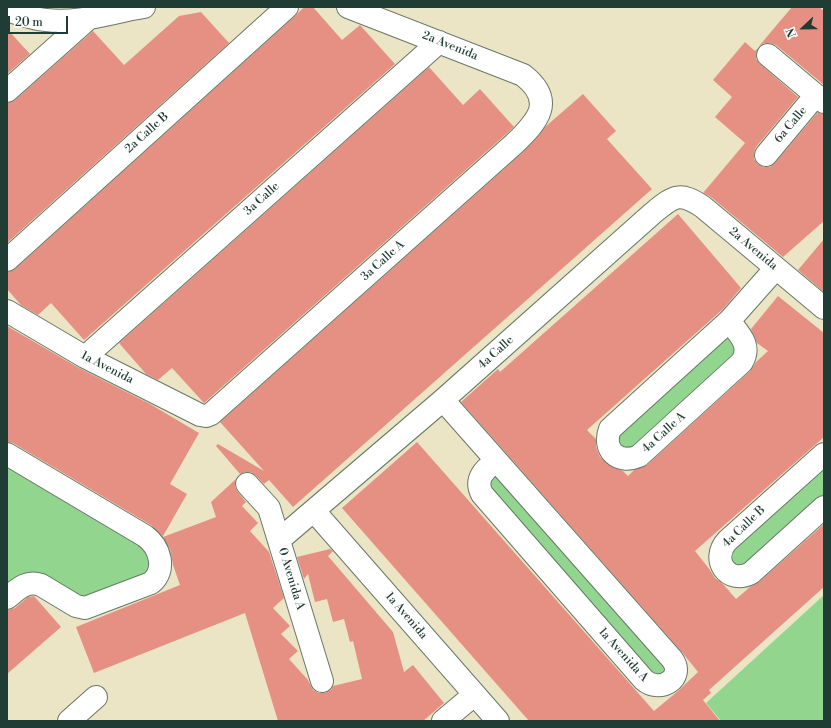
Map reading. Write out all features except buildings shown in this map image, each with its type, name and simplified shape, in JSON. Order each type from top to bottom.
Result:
[{"type":"street","points":[[16,13],[48,21],[61,21],[89,18],[144,7]]},
{"type":"street","name":"2a Calle B","points":[[7,260],[287,7]]},
{"type":"street","name":"2a Avenida","points":[[348,7],[523,75],[539,90],[541,98]]},
{"type":"street","points":[[16,13],[38,25],[43,39],[40,54],[32,68]]},
{"type":"street","points":[[7,91],[89,18]]},
{"type":"street","name":"3a Calle","points":[[85,357],[439,42]]},
{"type":"street","points":[[768,56],[820,98]]},
{"type":"street","name":"3a Calle A","points":[[211,414],[514,144],[534,123],[541,107],[541,98]]},
{"type":"street","name":"6a Calle","points":[[766,155],[820,98]]},
{"type":"street","name":"2a Avenida","points":[[679,197],[691,199],[703,207],[824,308]]},
{"type":"street","name":"4a Calle","points":[[279,540],[443,400],[653,213],[666,203],[679,197]]},
{"type":"street","name":"4a Calle A","points":[[729,322],[743,338],[746,344],[745,356],[742,362],[639,456],[627,459],[620,458],[614,454],[607,443],[607,436],[610,429],[729,322],[776,268]]},
{"type":"street","name":"1a Avenida","points":[[7,311],[85,357],[200,415],[206,416],[211,414]]},
{"type":"street","name":"1a Avenida A","points":[[443,400],[672,659],[676,672],[669,682],[663,685],[654,686],[648,684],[644,680],[480,491],[479,485],[481,476],[486,468],[496,461]]},
{"type":"street","points":[[7,454],[145,536],[154,546],[161,562],[158,575],[151,583],[87,607],[76,606],[41,585],[34,584],[21,586],[7,598]]},
{"type":"street","name":"4a Calle B","points":[[824,454],[722,546],[720,560],[722,566],[727,572],[733,575],[746,576],[824,507]]},
{"type":"street","name":"0 Avenida A","points":[[247,484],[269,508],[322,681]]},
{"type":"street","name":"1a Avenida","points":[[314,510],[498,721]]},
{"type":"street","points":[[443,721],[474,695]]},
{"type":"street","points":[[69,721],[96,697]]},
{"type":"green space","points":[[729,321],[746,344],[633,459],[607,436]]},
{"type":"green space","points":[[824,454],[824,507],[746,576],[720,553]]},
{"type":"green space","points":[[496,461],[673,661],[663,685],[482,494]]},
{"type":"green space","points":[[7,465],[140,544],[151,560],[148,573],[138,582],[83,597],[79,597],[31,573],[18,576],[7,587]]},
{"type":"green space","points":[[824,595],[824,721],[721,721],[706,703]]}]
